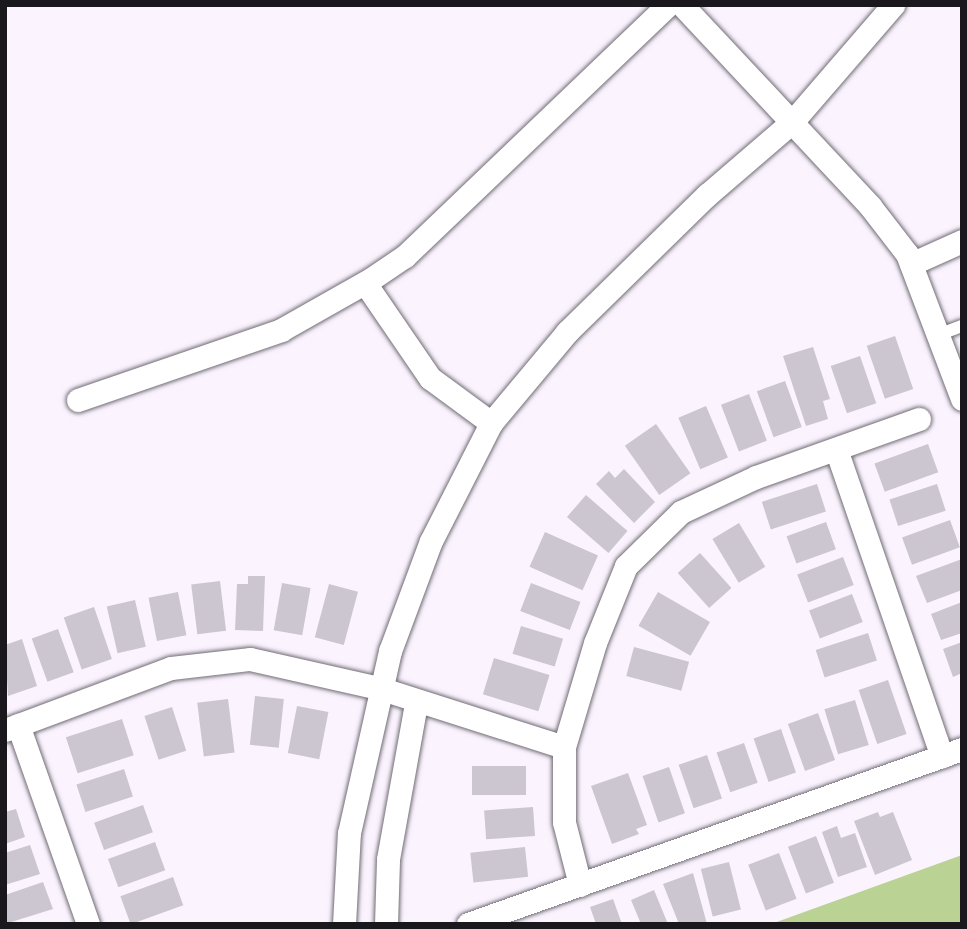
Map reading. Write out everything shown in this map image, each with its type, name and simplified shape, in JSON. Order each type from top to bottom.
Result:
[{"type":"street","points":[[78,400],[281,330],[365,283],[405,256],[668,5]]},
{"type":"street","points":[[682,5],[870,206],[911,264],[962,399]]},
{"type":"street","points":[[344,924],[349,832],[379,688],[401,614],[431,541],[491,423],[567,332],[707,195],[792,122],[893,5]]},
{"type":"street","points":[[911,264],[962,241]]},
{"type":"street","points":[[365,283],[430,378],[491,423]]},
{"type":"street","points":[[580,885],[564,822],[564,747],[595,643],[626,566],[681,512],[756,478],[919,419]]},
{"type":"street","points":[[468,924],[952,753],[836,449]]},
{"type":"street","points":[[88,924],[12,728],[171,668],[250,659],[379,688],[416,703],[564,747]]},
{"type":"street","points":[[386,924],[388,859],[416,703]]},
{"type":"lane","points":[[938,335],[962,327]]},
{"type":"green space","points":[[962,855],[962,924],[771,924]]},
{"type":"building","points":[[895,336],[913,389],[885,399],[867,346]]},
{"type":"building","points":[[813,347],[830,399],[823,401],[828,419],[806,426],[783,356]]},
{"type":"building","points":[[860,356],[876,403],[847,413],[831,366]]},
{"type":"building","points":[[785,381],[802,427],[774,437],[757,391]]},
{"type":"building","points":[[749,394],[767,441],[739,451],[721,405]]},
{"type":"building","points":[[706,406],[728,458],[700,469],[678,418]]},
{"type":"building","points":[[656,424],[690,473],[659,495],[625,446]]},
{"type":"building","points":[[928,444],[938,472],[885,492],[874,463]]},
{"type":"building","points":[[624,469],[655,502],[634,523],[596,484],[609,471],[615,478]]},
{"type":"building","points":[[817,484],[826,512],[771,530],[762,502]]},
{"type":"building","points":[[937,484],[946,511],[898,526],[889,499]]},
{"type":"building","points":[[586,495],[628,531],[608,553],[567,517]]},
{"type":"building","points":[[950,520],[960,547],[912,565],[902,537]]},
{"type":"building","points":[[826,522],[836,549],[796,564],[787,536]]},
{"type":"building","points":[[739,523],[765,567],[739,583],[712,539]]},
{"type":"building","points":[[545,532],[598,556],[583,590],[530,567]]},
{"type":"building","points":[[700,553],[731,588],[709,608],[678,573]]},
{"type":"building","points":[[843,557],[854,585],[808,603],[797,575]]},
{"type":"building","points":[[962,559],[962,590],[927,603],[916,576]]},
{"type":"building","points":[[248,576],[265,576],[263,631],[235,630],[237,584],[248,584]]},
{"type":"building","points":[[220,581],[226,631],[197,634],[191,585]]},
{"type":"building","points":[[282,583],[311,588],[302,635],[274,630]]},
{"type":"building","points":[[531,583],[580,602],[570,630],[520,611]]},
{"type":"building","points":[[329,584],[358,592],[344,645],[315,637]]},
{"type":"building","points":[[178,592],[186,635],[157,641],[149,598]]},
{"type":"building","points":[[658,592],[710,622],[690,656],[638,626]]},
{"type":"building","points":[[852,594],[863,622],[820,638],[809,610]]},
{"type":"building","points":[[135,600],[146,647],[118,653],[107,607]]},
{"type":"building","points":[[962,602],[962,633],[941,640],[931,614]]},
{"type":"building","points":[[94,607],[112,659],[82,669],[64,617]]},
{"type":"building","points":[[521,626],[563,639],[555,667],[513,654]]},
{"type":"building","points":[[58,629],[74,672],[47,682],[32,639]]},
{"type":"building","points":[[868,633],[877,661],[825,678],[816,650]]},
{"type":"building","points":[[22,639],[37,686],[8,696],[5,645]]},
{"type":"building","points":[[962,642],[962,673],[953,677],[943,649]]},
{"type":"building","points":[[634,647],[689,662],[681,691],[626,676]]},
{"type":"building","points":[[494,658],[549,675],[538,711],[483,694]]},
{"type":"building","points":[[888,680],[907,734],[877,744],[859,690]]},
{"type":"building","points":[[255,696],[284,699],[279,748],[250,745]]},
{"type":"building","points":[[228,699],[235,753],[204,756],[197,703]]},
{"type":"building","points":[[855,700],[869,745],[838,754],[824,709]]},
{"type":"building","points":[[297,706],[328,712],[319,759],[288,753]]},
{"type":"building","points":[[172,707],[186,751],[159,760],[144,716]]},
{"type":"building","points":[[818,713],[835,760],[805,771],[788,724]]},
{"type":"building","points":[[122,719],[134,755],[78,773],[66,737]]},
{"type":"building","points":[[781,729],[796,772],[769,782],[754,738]]},
{"type":"building","points":[[744,743],[758,783],[730,792],[717,752]]},
{"type":"building","points":[[707,755],[722,798],[694,808],[679,765]]},
{"type":"building","points":[[472,766],[526,766],[526,795],[472,795]]},
{"type":"building","points":[[669,767],[685,813],[658,822],[643,776]]},
{"type":"building","points":[[124,769],[133,797],[85,812],[76,784]]},
{"type":"building","points":[[628,773],[647,825],[636,829],[639,834],[612,844],[591,786]]},
{"type":"building","points":[[143,805],[153,832],[104,850],[94,823]]},
{"type":"building","points":[[533,807],[535,836],[486,839],[484,810]]},
{"type":"building","points":[[16,809],[25,837],[5,844],[5,812]]},
{"type":"building","points":[[878,812],[880,817],[893,812],[912,860],[875,875],[854,821]]},
{"type":"building","points":[[837,826],[841,838],[855,833],[867,867],[838,877],[822,832]]},
{"type":"building","points":[[816,836],[834,883],[806,893],[788,847]]},
{"type":"building","points":[[155,842],[165,870],[118,887],[108,859]]},
{"type":"building","points":[[30,845],[40,874],[5,885],[5,853]]},
{"type":"building","points":[[525,847],[528,877],[473,883],[470,853]]},
{"type":"building","points":[[779,853],[797,899],[766,911],[748,865]]},
{"type":"building","points":[[729,862],[741,910],[713,917],[701,869]]},
{"type":"building","points":[[693,873],[707,924],[679,924],[663,884]]},
{"type":"building","points":[[173,877],[183,905],[131,924],[120,896]]},
{"type":"building","points":[[43,882],[53,909],[5,924],[5,895]]},
{"type":"building","points":[[654,890],[668,924],[641,924],[631,900]]},
{"type":"building","points":[[613,899],[622,924],[596,924],[590,907]]}]
